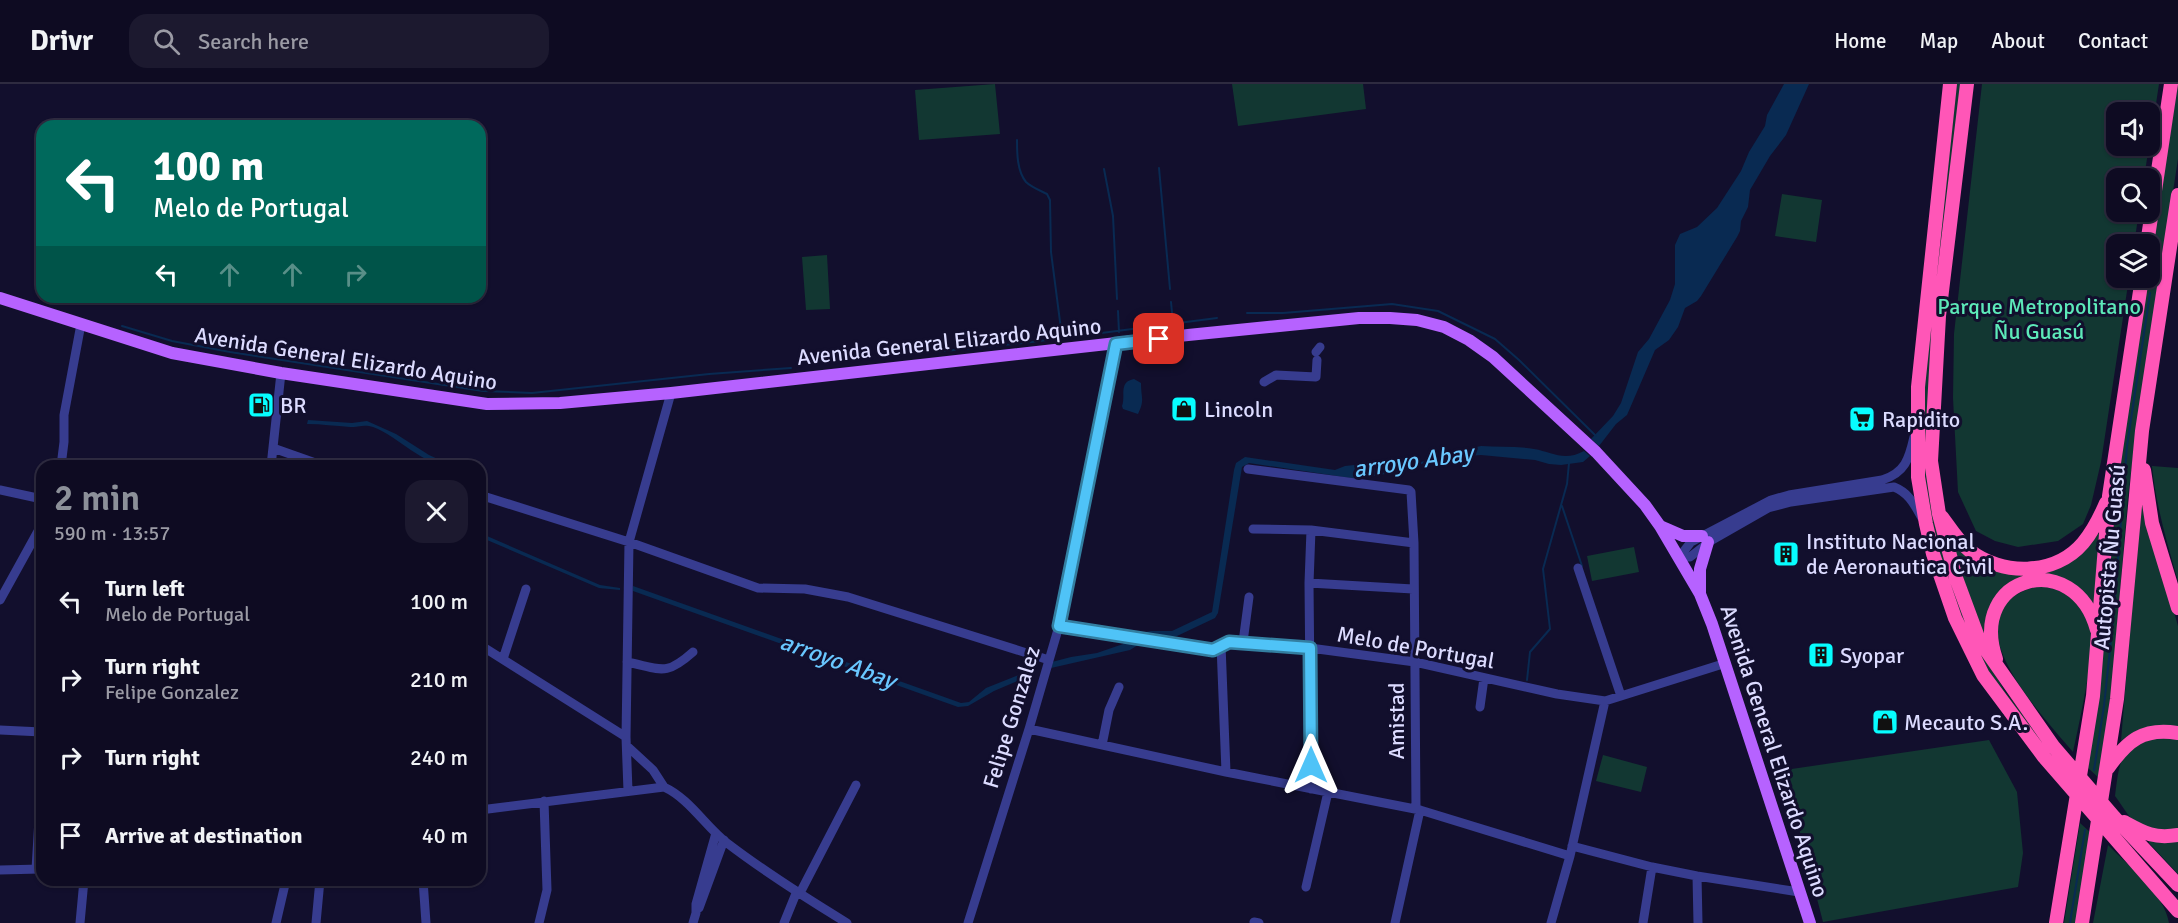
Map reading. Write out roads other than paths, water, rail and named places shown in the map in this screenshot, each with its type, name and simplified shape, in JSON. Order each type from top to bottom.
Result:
[{"type":"highway","points":[[1950,84],[1918,387],[1918,477],[1926,524],[1945,592],[1966,644],[1983,675],[2044,757],[2178,911]]},
{"type":"highway","points":[[1967,84],[1939,316],[1931,461],[1939,514],[1956,578],[1979,640],[2053,746],[2114,817],[2178,885]]},
{"type":"highway","points":[[2148,234],[2171,84]]},
{"type":"highway","name":"Autopista Ñu Guasú","points":[[2084,920],[2117,699],[2142,431],[2178,195]]},
{"type":"highway","name":"Autopista Ñu Guasú","points":[[2056,923],[2093,696],[2109,495],[2140,288]]},
{"type":"highway","points":[[2142,431],[2144,485],[2152,523],[2178,608]]},
{"type":"highway","points":[[1939,514],[1968,549],[1997,565],[2019,570],[2042,567],[2062,560],[2082,545],[2096,525],[2109,495]]},
{"type":"highway","points":[[2002,673],[1989,634],[1991,616],[2007,592],[2020,585],[2034,580],[2048,580],[2061,583],[2073,590],[2084,600],[2090,610],[2099,638]]},
{"type":"highway","points":[[2107,770],[2129,742],[2144,734],[2160,730],[2178,733]]},
{"type":"highway","points":[[2114,817],[2146,834],[2163,837],[2178,836]]},
{"type":"highway","points":[[2160,892],[2169,907],[2174,923]]},
{"type":"main road","name":"Avenida General Elizardo Aquino","points":[[0,298],[172,353],[280,373],[487,404],[560,403],[671,393],[1359,318],[1417,320],[1444,327],[1469,340],[1493,357],[1596,452],[1638,497],[1660,526],[1700,594],[1726,663],[1810,923]]},
{"type":"main road","points":[[1660,526],[1680,535],[1705,539],[1700,569],[1700,594]]},
{"type":"street","points":[[62,460],[64,415],[81,324]]},
{"type":"street","name":"Felipe Gonzalez","points":[[968,923],[1059,626],[1116,344]]},
{"type":"street","points":[[1264,382],[1276,375],[1304,377],[1318,358]]},
{"type":"street","points":[[272,460],[280,373]]},
{"type":"street","points":[[628,791],[628,542],[671,393]]},
{"type":"street","points":[[1705,539],[1771,500],[1882,480],[1896,475],[1908,458],[1918,423]]},
{"type":"street","points":[[273,448],[307,460]]},
{"type":"street","name":"Amistad","points":[[1248,469],[1409,490],[1412,494],[1418,810],[1395,923]]},
{"type":"street","points":[[1680,559],[1687,546],[1768,508],[1791,502],[1884,487],[1904,491],[1911,498],[1926,524]]},
{"type":"street","points":[[0,490],[36,498]]},
{"type":"street","points":[[486,497],[628,542],[758,588],[805,590],[848,597],[1049,660]]},
{"type":"street","points":[[1253,529],[1311,530],[1414,543]]},
{"type":"street","points":[[1311,530],[1309,584],[1311,789]]},
{"type":"street","points":[[0,600],[36,535]]},
{"type":"street","points":[[1578,568],[1621,696]]},
{"type":"street","points":[[1309,584],[1413,590]]},
{"type":"street","points":[[503,659],[526,589]]},
{"type":"street","points":[[1244,642],[1249,597]]},
{"type":"street","name":"Melo de Portugal","points":[[1059,626],[1213,650],[1229,642],[1310,648],[1415,663],[1557,694],[1605,701],[1726,663]]},
{"type":"street","points":[[1221,645],[1226,772]]},
{"type":"street","points":[[486,649],[627,741],[653,770],[664,788],[682,799],[724,840],[798,892],[848,923]]},
{"type":"street","points":[[627,662],[658,669],[670,669],[678,666],[693,652]]},
{"type":"street","points":[[1480,707],[1484,678]]},
{"type":"street","points":[[1102,745],[1109,710],[1119,687]]},
{"type":"street","points":[[1551,923],[1570,856],[1605,701]]},
{"type":"street","points":[[1029,729],[1226,772],[1418,810],[1570,856]]},
{"type":"street","points":[[0,730],[36,732]]},
{"type":"street","points":[[784,923],[798,892],[856,785]]},
{"type":"street","points":[[486,809],[664,788]]},
{"type":"street","points":[[1306,887],[1328,792]]},
{"type":"street","points":[[539,923],[548,890],[544,801]]},
{"type":"street","points":[[693,923],[716,833]]},
{"type":"street","points":[[696,913],[701,906],[724,840]]},
{"type":"street","points":[[1572,846],[1652,867],[1799,892]]},
{"type":"street","points":[[1643,923],[1652,867]]},
{"type":"street","points":[[0,870],[36,869]]},
{"type":"street","points":[[1697,876],[1698,923]]},
{"type":"street","points":[[80,923],[83,886]]},
{"type":"street","points":[[276,923],[285,886]]},
{"type":"street","points":[[316,923],[319,886]]},
{"type":"street","points":[[423,886],[426,923]]},
{"type":"water","points":[[1784,84],[1809,84],[1786,135],[1770,156],[1750,190],[1748,207],[1737,237],[1701,296],[1685,308],[1678,327],[1669,340],[1655,350],[1627,415],[1616,424],[1599,446],[1591,439],[1613,416],[1621,403],[1638,352],[1649,339],[1670,300],[1675,284],[1675,245],[1680,234],[1697,227],[1717,208],[1741,171]]},
{"type":"water","points":[[1134,379],[1141,383],[1142,402],[1138,414],[1123,409],[1122,406],[1124,386]]},
{"type":"water","points":[[308,420],[352,423],[367,421],[396,434],[440,460],[428,460],[373,427],[307,424]]},
{"type":"water","points":[[1481,446],[1528,448],[1564,456],[1584,451],[1590,456],[1583,462],[1561,465],[1481,455],[1469,456],[1458,462],[1446,461],[1427,466],[1426,458]]},
{"type":"water","points":[[1245,457],[1335,470],[1345,466],[1418,458],[1419,468],[1357,479],[1249,463],[1242,467],[1218,613],[1215,618],[1177,636],[1154,636],[1140,633],[1172,631],[1212,612],[1234,470],[1236,463]]},
{"type":"water","points":[[486,536],[600,585],[620,588],[620,590],[599,588],[486,540]]},
{"type":"water","points":[[633,586],[961,703],[969,702],[986,688],[1036,668],[1034,674],[994,691],[968,706],[958,707],[633,591]]},
{"type":"water","points":[[1126,643],[1138,645],[1130,650],[1051,668],[1052,662],[1097,653]]},
{"type":"waterway","points":[[1017,140],[1018,162],[1023,178],[1031,186],[1047,194],[1050,200],[1051,252],[1062,337]]},
{"type":"waterway","points":[[1159,168],[1170,289]]},
{"type":"waterway","points":[[1104,169],[1113,216],[1117,299]]},
{"type":"waterway","points":[[2094,770],[2104,706],[2113,621],[2127,446],[2150,293]]},
{"type":"waterway","points":[[1171,302],[1173,323]]},
{"type":"waterway","points":[[1247,313],[1283,313],[1392,304],[1438,311],[1495,339],[1596,436]]},
{"type":"waterway","points":[[1118,311],[1119,332]]},
{"type":"waterway","points":[[935,352],[1217,318]]},
{"type":"waterway","points":[[122,326],[172,341],[230,352],[483,391],[532,393],[709,374],[791,368]]},
{"type":"waterway","name":"arroyo Abay","points":[[1417,464],[1429,461]]},
{"type":"waterway","points":[[1527,680],[1530,652],[1550,629],[1543,569],[1567,484],[1569,463]]},
{"type":"waterway","points":[[1562,506],[1582,566]]},
{"type":"waterway","points":[[2070,923],[2085,830]]},
{"type":"place","name":"BR","points":[[261,405]]},
{"type":"place","name":"Lincoln","points":[[1184,409]]},
{"type":"place","name":"Rapidito","points":[[1862,419]]},
{"type":"place","name":"Instituto Nacional de Aeronautica Civil","points":[[1786,554]]},
{"type":"place","name":"Syopar","points":[[1821,655]]},
{"type":"place","name":"Mecauto S.A.","points":[[1885,722]]},
{"type":"park label","name":"Parque Metropolitano Ñu Guasú","points":[[2039,318]]}]
